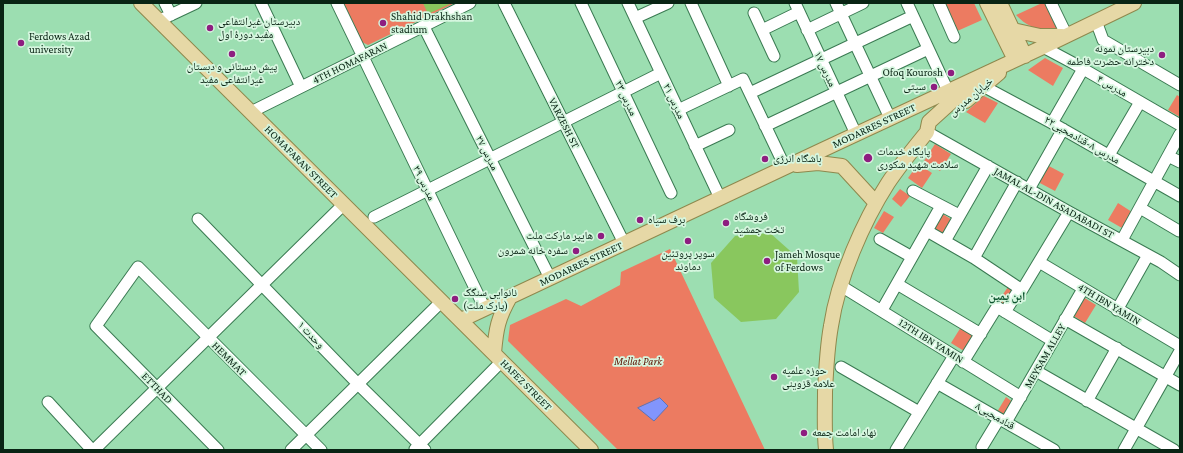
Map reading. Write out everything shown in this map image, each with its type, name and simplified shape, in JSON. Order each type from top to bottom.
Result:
[{"type":"main road","name":"HOMAFARAN STREET","points":[[141,3],[165,18],[251,112],[461,320]]},
{"type":"main road","points":[[987,3],[1000,12],[1013,30],[1020,58]]},
{"type":"main road","name":"MODARRES STREET","points":[[461,320],[1067,36],[1127,5]]},
{"type":"main road","points":[[1000,12],[1020,58]]},
{"type":"main road","points":[[1013,30],[1040,36],[1067,36]]},
{"type":"main road","name":"خیابان مدرس","points":[[927,132],[935,128],[983,86],[1020,58]]},
{"type":"main road","points":[[824,448],[826,366],[831,325],[841,286],[856,244],[888,182],[927,132],[929,122],[950,103],[992,71]]},
{"type":"main road","points":[[851,137],[841,148],[842,166],[876,203]]},
{"type":"main road","points":[[785,167],[809,163],[842,166]]},
{"type":"main road","points":[[498,357],[496,333],[501,312],[510,297]]},
{"type":"main road","name":"HAFEZ STREET","points":[[461,320],[591,450]]},
{"type":"street","points":[[165,3],[165,18],[196,3]]},
{"type":"street","points":[[261,3],[301,87]]},
{"type":"street","name":"مدرس ۲۹","points":[[337,3],[485,309]]},
{"type":"street","name":"4TH HOMAFARAN","points":[[251,112],[470,3]]},
{"type":"street","name":"VARZESH ST","points":[[504,3],[624,243]]},
{"type":"street","name":"مدرس ۲۳","points":[[581,3],[671,193]]},
{"type":"street","name":"مدرس ۲۱","points":[[628,3],[720,198]]},
{"type":"street","points":[[635,18],[668,3]]},
{"type":"street","points":[[692,3],[729,86]]},
{"type":"street","points":[[836,3],[890,118]]},
{"type":"street","points":[[807,30],[863,3]]},
{"type":"street","points":[[907,3],[948,91]]},
{"type":"street","points":[[939,3],[954,37]]},
{"type":"street","points":[[1051,3],[1067,36]]},
{"type":"street","points":[[762,30],[797,8]]},
{"type":"street","name":"مدرس ۱۷","points":[[797,8],[836,92],[851,137]]},
{"type":"street","points":[[754,13],[774,56]]},
{"type":"street","points":[[750,93],[913,16]]},
{"type":"street","points":[[1096,21],[1103,40],[1180,85]]},
{"type":"street","name":"مدرس ۲۷","points":[[424,27],[550,278]]},
{"type":"street","name":"مدرس ۴","points":[[1043,47],[1180,125]]},
{"type":"street","points":[[765,126],[928,49]]},
{"type":"street","points":[[1052,123],[1083,69]]},
{"type":"street","points":[[374,217],[661,73]]},
{"type":"street","points":[[678,110],[743,79],[785,167]]},
{"type":"street","name":"مدرس ۸-قنادمحبی۲۲","points":[[983,86],[1063,129],[1180,196]]},
{"type":"street","points":[[1109,155],[1140,102]]},
{"type":"street","points":[[1030,189],[1063,129]]},
{"type":"street","points":[[695,146],[729,130]]},
{"type":"street","name":"JAMAL AL-DIN ASADABADI ST","points":[[927,132],[1122,240],[1180,275]]},
{"type":"street","points":[[1122,240],[1180,134]]},
{"type":"street","points":[[1168,156],[1180,162]]},
{"type":"street","points":[[945,241],[988,166]]},
{"type":"street","points":[[974,258],[1017,182]]},
{"type":"street","points":[[913,191],[959,215]]},
{"type":"street","points":[[48,402],[93,450],[209,338],[344,204]]},
{"type":"street","points":[[882,310],[941,206]]},
{"type":"street","points":[[1140,208],[1179,231]]},
{"type":"street","points":[[896,450],[937,383],[1001,309],[1021,289],[1069,212]]},
{"type":"street","name":"وحدت ۱","points":[[198,219],[420,448]]},
{"type":"street","points":[[927,231],[974,258],[1021,289]]},
{"type":"street","points":[[880,239],[912,257]]},
{"type":"street","points":[[1117,310],[1148,255]]},
{"type":"street","name":"4TH IBN YAMIN","points":[[1039,262],[1117,310],[1180,346]]},
{"type":"street","name":"HEMMAT","points":[[96,326],[138,267],[321,450]]},
{"type":"street","points":[[897,284],[980,334]]},
{"type":"street","name":"12TH IBN YAMIN","points":[[841,286],[1021,397]]},
{"type":"street","name":"MEYSAM ALLEY","points":[[982,447],[1021,397],[1083,289]]},
{"type":"street","points":[[291,450],[442,301]]},
{"type":"street","points":[[1001,309],[1053,341]]},
{"type":"street","points":[[1066,319],[1180,385]]},
{"type":"street","name":"ETTHAD","points":[[96,326],[218,450]]},
{"type":"street","points":[[1087,401],[1117,348]]},
{"type":"street","points":[[1124,450],[1180,351]]},
{"type":"street","points":[[420,448],[498,357]]},
{"type":"street","points":[[841,367],[919,412]]},
{"type":"street","points":[[1036,371],[1174,450]]},
{"type":"street","name":"قنادمحبی۸","points":[[937,383],[1054,450]]},
{"type":"green space","name":"Shahid Drakhshan stadium","points":[[343,3],[455,3],[368,45],[362,42]]},
{"type":"green space","points":[[942,3],[974,3],[982,20],[955,32]]},
{"type":"green space","points":[[1042,3],[1046,3],[1059,29],[1047,30],[1036,28],[1025,23],[1016,15]]},
{"type":"green space","points":[[1045,58],[1063,68],[1053,86],[1028,70]]},
{"type":"green space","points":[[1177,95],[1180,97],[1180,117],[1168,110]]},
{"type":"green space","points":[[984,96],[998,103],[985,123],[966,112]]},
{"type":"green space","points":[[935,144],[951,154],[940,171],[924,161]]},
{"type":"green space","points":[[918,164],[932,173],[922,188],[908,178]]},
{"type":"green space","points":[[1047,165],[1064,174],[1055,191],[1038,182]]},
{"type":"green space","points":[[900,189],[910,196],[901,207],[892,199]]},
{"type":"green space","points":[[1118,203],[1132,212],[1122,228],[1108,220]]},
{"type":"green space","points":[[884,211],[894,217],[883,233],[874,228]]},
{"type":"green space","points":[[941,213],[954,221],[944,237],[931,229]]},
{"type":"green space","name":"Mellat Park","points":[[670,249],[765,450],[618,450],[508,341],[510,325],[566,299],[581,306],[620,285],[621,272]]},
{"type":"green space","points":[[1008,287],[1015,292],[1004,308],[997,303]]},
{"type":"green space","points":[[1083,297],[1096,305],[1085,323],[1072,315]]},
{"type":"green space","points":[[961,327],[974,335],[964,351],[951,343]]},
{"type":"green space","points":[[1006,397],[1014,403],[1004,417],[997,412]]},
{"type":"water","points":[[660,398],[668,406],[654,421],[638,408]]},
{"type":"building","points":[[423,3],[452,3],[428,14]]},
{"type":"building","points":[[770,233],[797,257],[799,292],[776,319],[741,322],[714,298],[711,263],[735,236]]},
{"type":"place","name":"Shahid Drakhshan stadium","points":[[383,23]]},
{"type":"place","name":"دبیرستان غیرانتفاعی مفید دورهٔ اول","points":[[210,28]]},
{"type":"place","name":"Ferdows Azad university","points":[[21,43]]},
{"type":"place","name":"پیش دبستانی و دبستان غیرانتفاعی مفید","points":[[232,54]]},
{"type":"place","name":"دبیرستان نمونه دخترانه حضرت فاطمه","points":[[1162,55]]},
{"type":"place","name":"Ofoq Kourosh","points":[[951,73]]},
{"type":"place","name":"سیتی","points":[[934,87]]},
{"type":"place","name":"پایگاه خدمات سلامت شهید شکوری","points":[[868,158]]},
{"type":"place","name":"باشگاه انرژی","points":[[765,159]]},
{"type":"place","name":"برف سیاه","points":[[640,220]]},
{"type":"place","name":"فروشگاه تخت جمشید","points":[[726,223]]},
{"type":"place","name":"هایپر مارکت ملت","points":[[601,236]]},
{"type":"place","name":"سوپر پروتئین دماوند","points":[[688,241]]},
{"type":"place","name":"سفره خانه شمرون","points":[[576,251]]},
{"type":"place","name":"Jameh Mosque of Ferdows","points":[[767,261]]},
{"type":"place","name":"نانوایی سنگک (پارک ملت)","points":[[455,299]]},
{"type":"place","name":"حوزه علمیه علامه قزوینی","points":[[774,377]]},
{"type":"place","name":"نهاد امامت جمعه","points":[[804,433]]},
{"type":"district","name":"ابن یمین","points":[[1007,296]]}]
